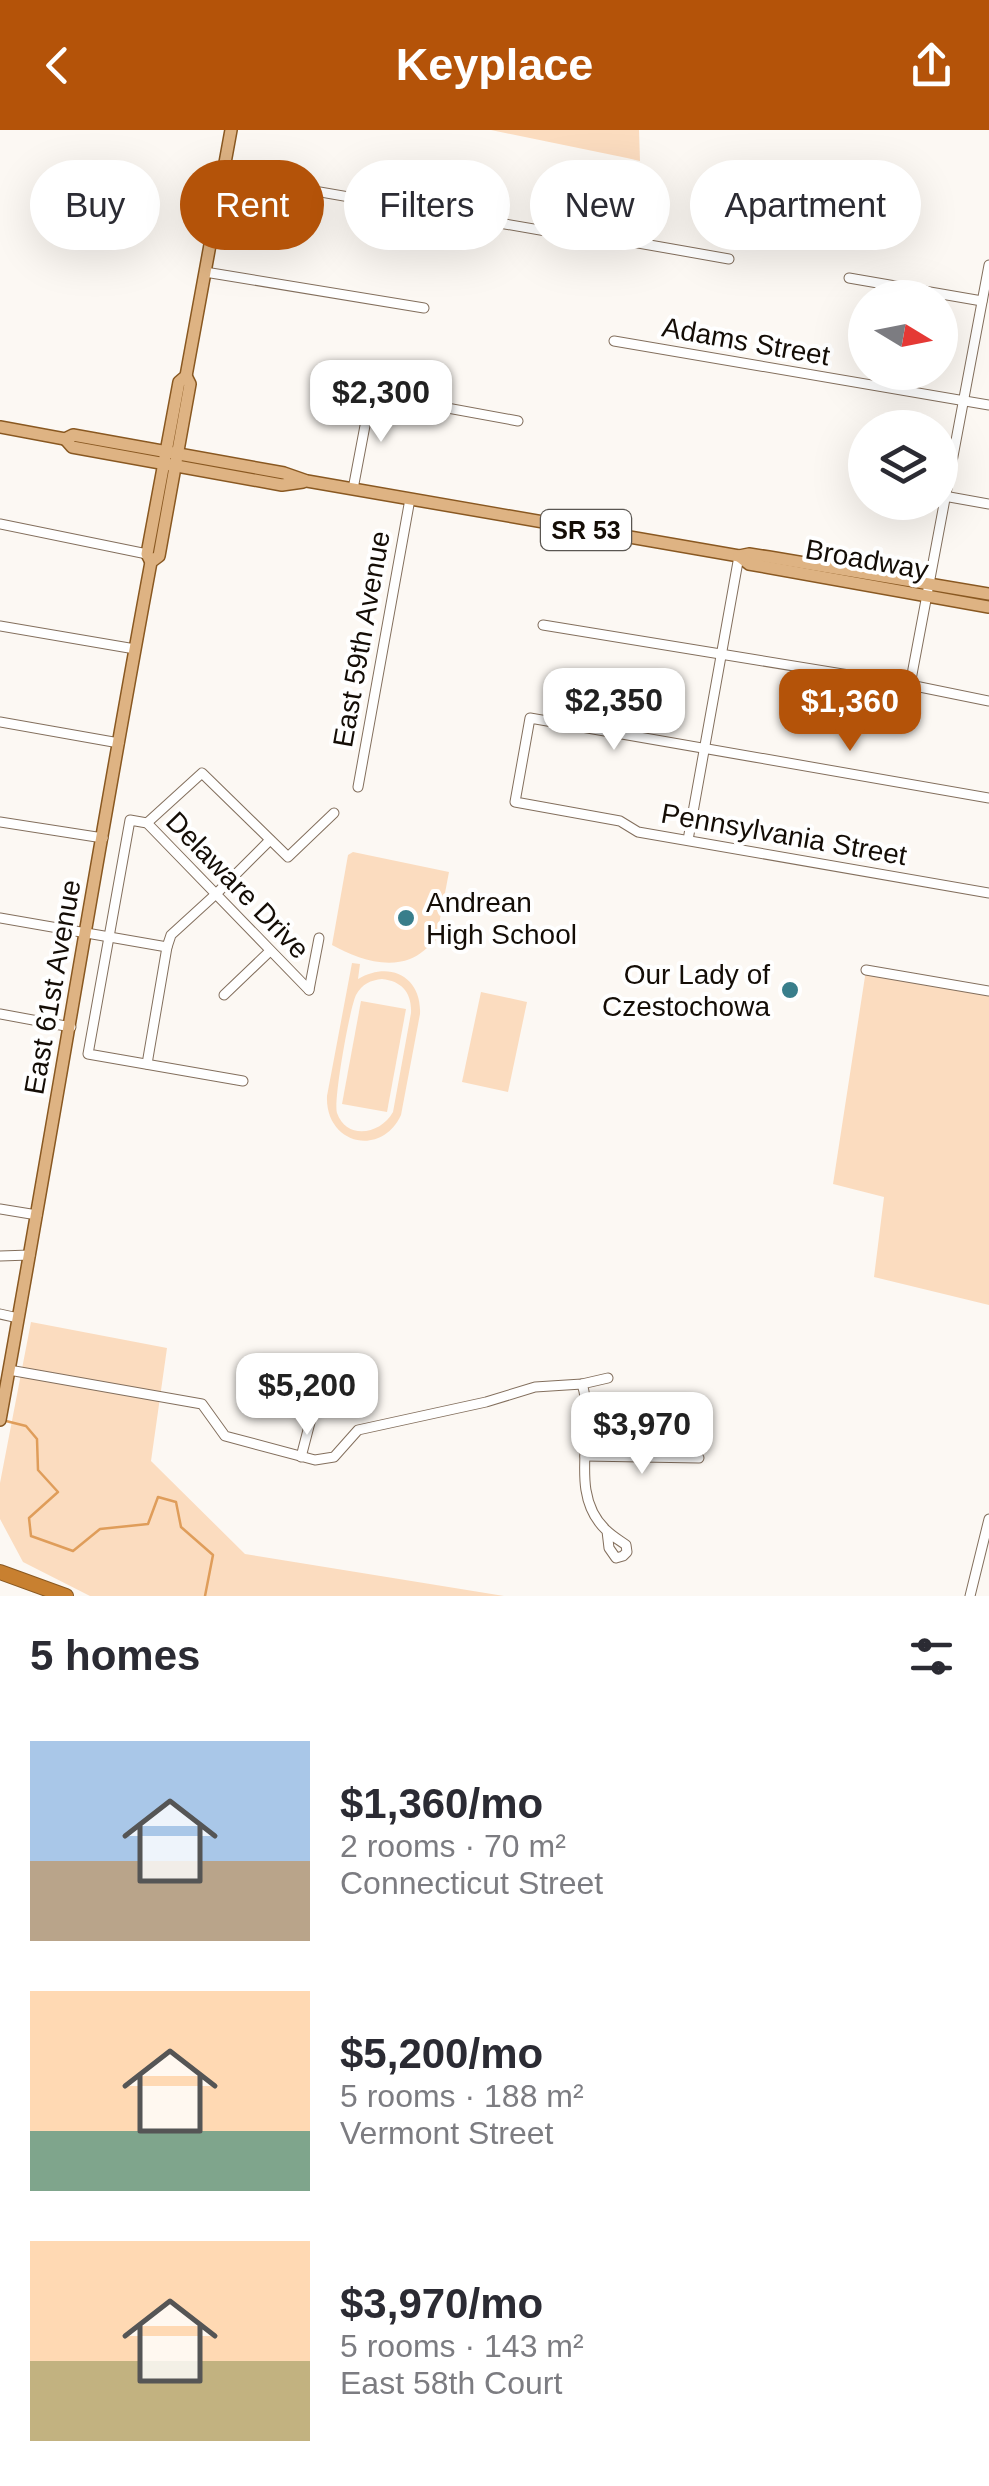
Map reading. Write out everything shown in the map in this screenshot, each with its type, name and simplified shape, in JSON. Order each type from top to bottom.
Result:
[{"type":"highway","points":[[0,1562],[8,1574],[66,1596]]},
{"type":"main road","name":"East 61st Avenue","points":[[225,160],[231,130]]},
{"type":"main road","name":"East 61st Avenue","points":[[0,1420],[71,1027],[149,558],[190,384],[186,376],[209,250]]},
{"type":"main road","name":"Broadway","points":[[0,427],[65,438],[72,447],[284,473],[307,481],[740,556],[749,564],[989,594]]},
{"type":"main road","name":"Broadway","points":[[928,589],[989,606]]},
{"type":"street","points":[[324,193],[586,238],[729,258]]},
{"type":"street","points":[[958,422],[989,264]]},
{"type":"street","points":[[205,272],[424,308]]},
{"type":"street","points":[[849,278],[982,301]]},
{"type":"street","name":"Adams Street","points":[[614,341],[989,405]]},
{"type":"street","points":[[353,489],[371,394],[518,421]]},
{"type":"street","points":[[958,498],[989,504]]},
{"type":"street","name":"East 59th Avenue","points":[[358,787],[410,499]]},
{"type":"street","points":[[910,685],[940,520]]},
{"type":"street","points":[[0,524],[149,558]]},
{"type":"street","points":[[688,840],[740,556]]},
{"type":"street","points":[[544,624],[910,685],[989,702]]},
{"type":"street","points":[[0,626],[135,648]]},
{"type":"street","name":"Pennsylvania Street","points":[[704,748],[530,718],[515,802],[620,821],[638,832],[989,893]]},
{"type":"street","points":[[0,722],[119,743]]},
{"type":"street","points":[[704,748],[989,798]]},
{"type":"street","points":[[147,823],[202,773],[288,857],[334,813]]},
{"type":"street","name":"Delaware Drive","points":[[109,938],[130,820],[147,823],[309,990],[319,938]]},
{"type":"street","points":[[0,822],[103,838]]},
{"type":"street","points":[[147,1064],[171,935],[270,840]]},
{"type":"street","points":[[0,918],[166,947]]},
{"type":"street","points":[[109,938],[88,1054],[244,1082]]},
{"type":"street","points":[[224,995],[270,951]]},
{"type":"street","points":[[866,970],[989,991]]},
{"type":"street","points":[[0,1014],[71,1027]]},
{"type":"street","points":[[0,1209],[37,1215]]},
{"type":"street","points":[[0,1256],[30,1255]]},
{"type":"street","points":[[0,1314],[18,1318]]},
{"type":"street","points":[[9,1370],[202,1404],[224,1436],[315,1460],[334,1457],[358,1430],[535,1388],[608,1378]]},
{"type":"street","points":[[582,1384],[587,1399],[586,1501],[606,1531]]},
{"type":"street","points":[[301,1456],[314,1408]]},
{"type":"street","points":[[585,1456],[699,1458]]},
{"type":"street","points":[[970,1596],[989,1519]]},
{"type":"shaded area","points":[[491,130],[639,130],[640,160]]},
{"type":"shaded area","points":[[353,852],[449,872],[436,940],[417,956],[400,962],[380,962],[332,945],[348,855]]},
{"type":"shaded area","points":[[352,963],[360,964],[358,979],[381,971],[402,976],[416,990],[420,1014],[401,1115],[381,1137],[356,1140],[335,1125],[327,1096]],"holes":[[[382,979],[404,989],[411,1013],[393,1112],[381,1125],[356,1131],[348,1128],[337,1113],[340,1074],[356,995],[367,983]]]},
{"type":"shaded area","points":[[866,970],[989,991],[989,1305],[874,1277],[884,1197],[833,1184]]},
{"type":"shaded area","points":[[481,992],[527,1002],[508,1092],[462,1082]]},
{"type":"shaded area","points":[[361,1001],[406,1009],[387,1112],[342,1104]]},
{"type":"shaded area","points":[[31,1322],[167,1348],[151,1461],[245,1554],[504,1596],[90,1596],[23,1562],[0,1519],[0,1483]]},
{"type":"waterway","points":[[6,1421],[26,1426],[37,1439],[38,1470],[58,1492],[29,1518],[31,1536],[73,1551],[100,1529],[148,1524],[158,1497],[176,1502],[181,1527],[213,1555],[205,1596]]},
{"type":"place","name":"Andrean High School","points":[[406,918]]},
{"type":"place","name":"Our Lady of Czestochowa","points":[[790,990]]}]
